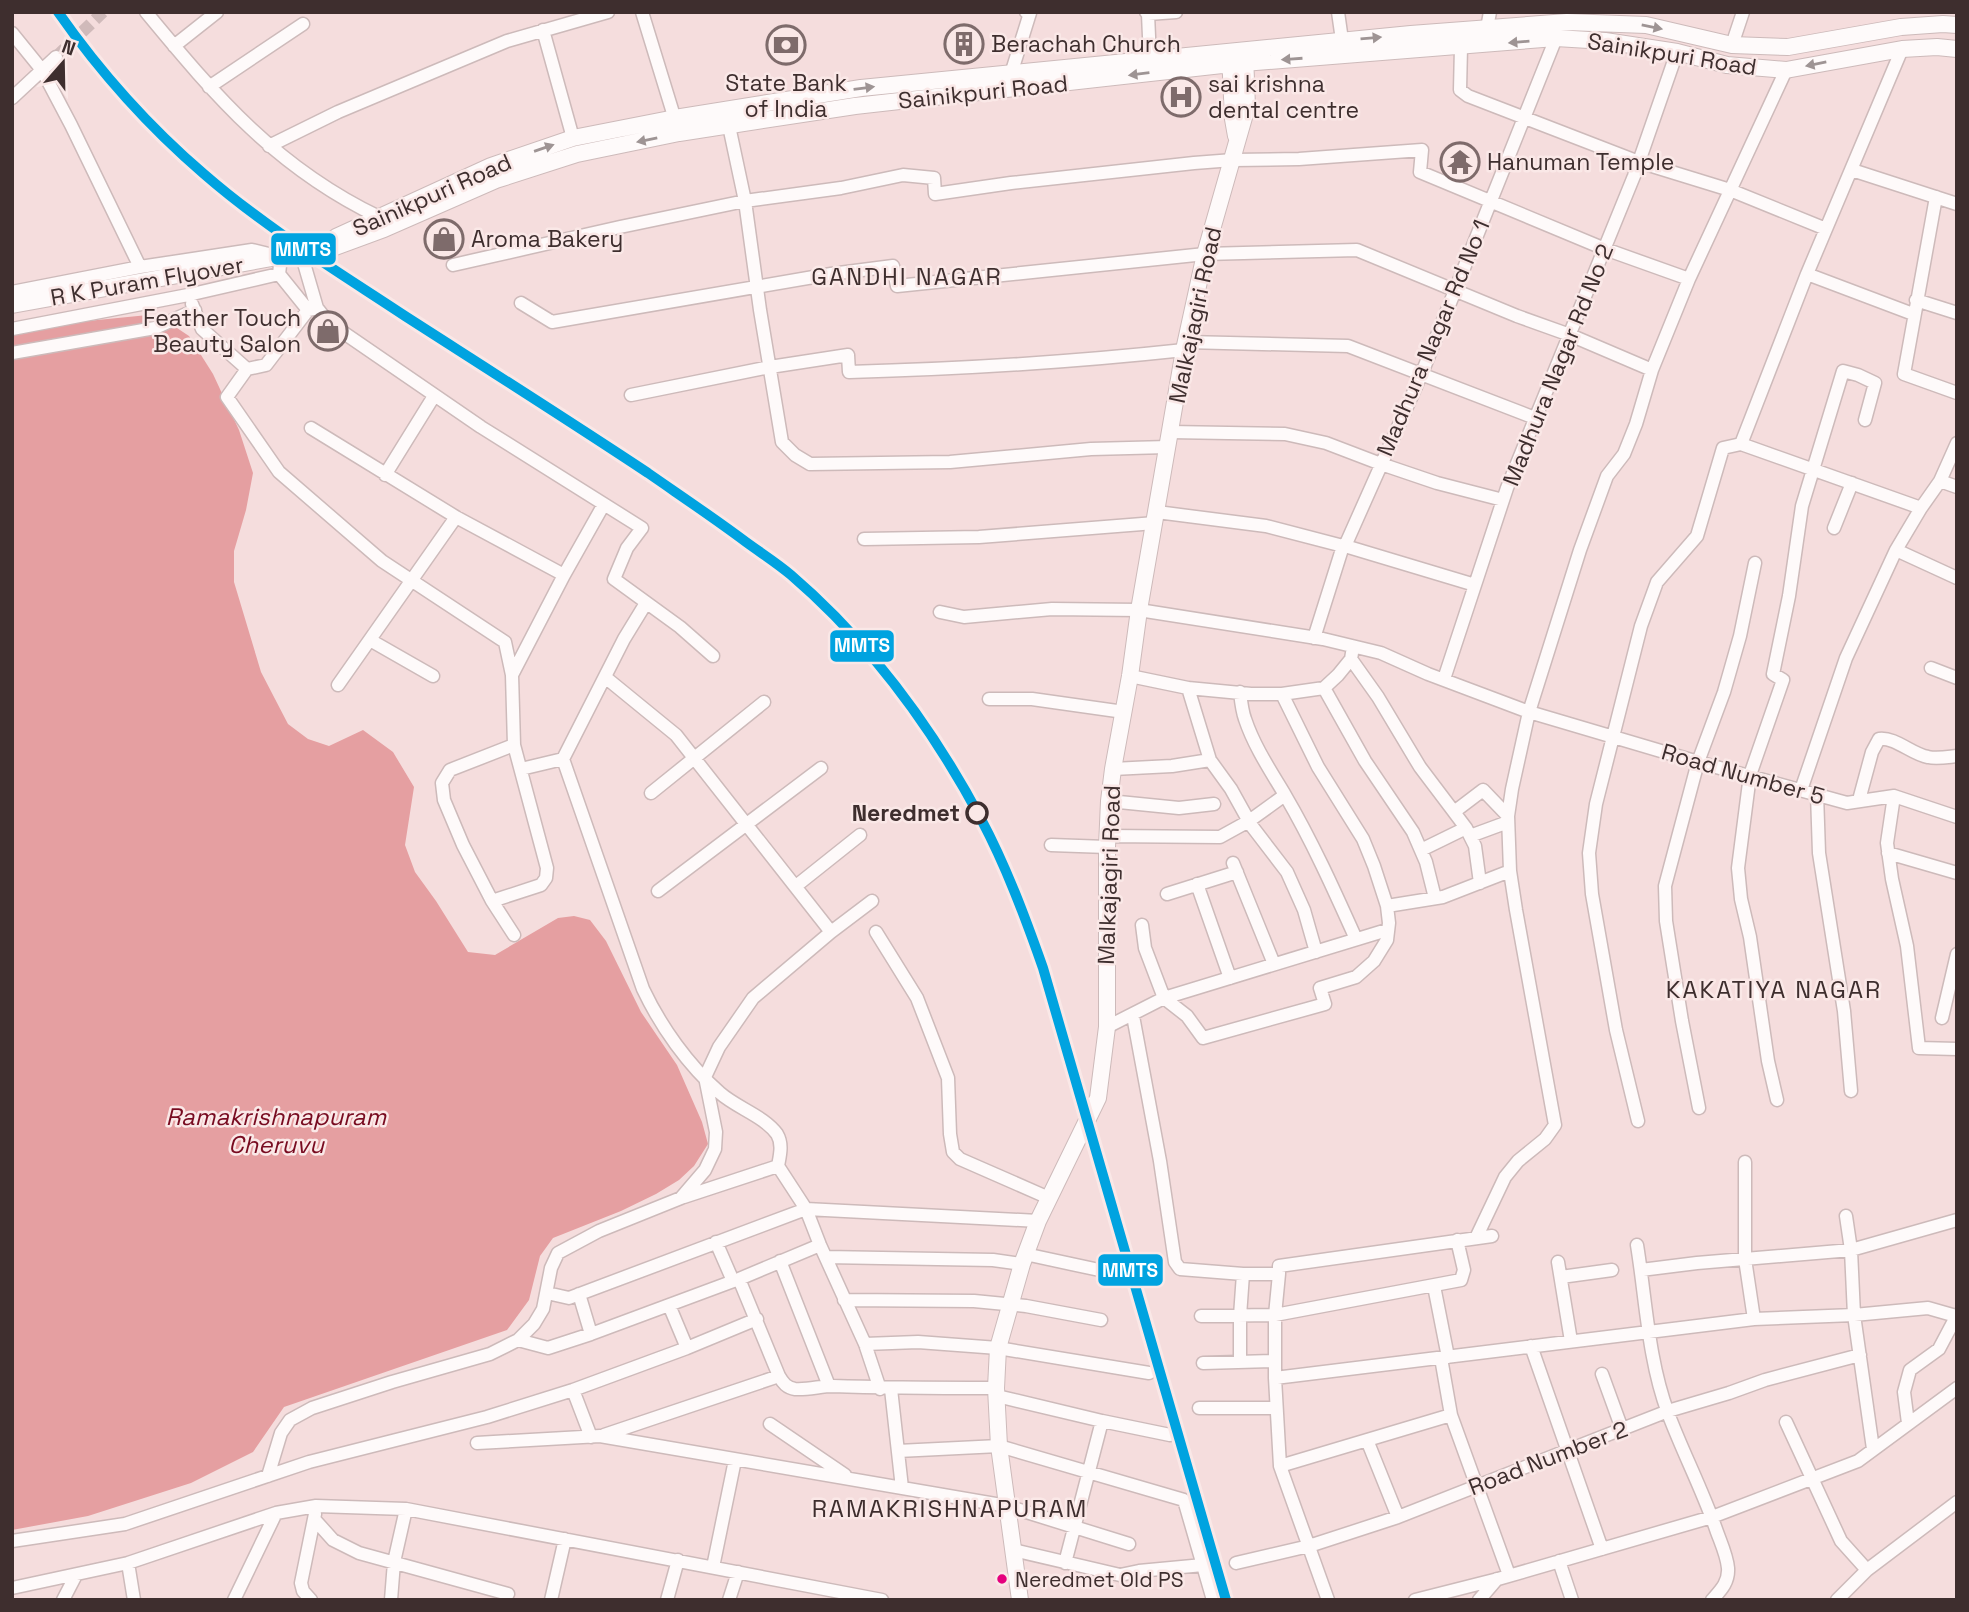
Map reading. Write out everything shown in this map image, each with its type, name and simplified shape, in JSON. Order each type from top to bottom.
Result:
[{"type":"main road","name":"Sainikpuri Road","points":[[309,252],[324,242],[491,166],[573,138],[677,126],[729,127],[855,106],[1238,57],[1488,20],[1646,25],[1732,45],[1788,47],[1915,26],[1957,25]]},
{"type":"main road","points":[[1878,31],[1883,53]]},
{"type":"main road","points":[[1856,35],[1860,56]]},
{"type":"main road","name":"Sainikpuri Road","points":[[309,252],[327,250],[384,229],[496,180],[576,154],[677,126],[861,88],[1150,59],[1461,47],[1556,38],[1605,41],[1677,52],[1727,65],[1786,70],[1902,49],[1957,49]]},
{"type":"main road","name":"Malkajagiri Road","points":[[1020,1600],[999,1446],[996,1392],[998,1348],[1023,1259],[1038,1221],[1098,1098],[1107,1027],[1107,842],[1113,769],[1185,346],[1205,254],[1237,140],[1233,119],[1238,57]]},
{"type":"main road","name":"R K Puram Flyover","points":[[12,305],[309,252]]},
{"type":"street","points":[[146,12],[209,87],[269,146],[336,195],[379,217]]},
{"type":"street","points":[[174,46],[217,12]]},
{"type":"street","points":[[269,146],[338,112],[507,41],[608,12]]},
{"type":"street","points":[[642,12],[677,126]]},
{"type":"street","points":[[1011,74],[1030,13],[1026,12]]},
{"type":"street","points":[[1150,59],[1147,13],[1176,12]]},
{"type":"street","points":[[1338,12],[1342,40]]},
{"type":"street","points":[[1732,45],[1743,12]]},
{"type":"street","points":[[209,87],[303,24]]},
{"type":"street","points":[[544,30],[573,138]]},
{"type":"street","points":[[12,33],[42,70],[140,267]]},
{"type":"street","name":"Madhura Nagar Rd No 1","points":[[1314,638],[1344,546],[1422,373],[1556,38]]},
{"type":"street","points":[[1461,47],[1460,90],[1479,101],[1639,162],[1730,190],[1826,229]]},
{"type":"street","points":[[1741,444],[1807,274],[1902,49]]},
{"type":"street","name":"Madhura Nagar Rd No 2","points":[[1444,679],[1503,500],[1639,162],[1677,52]]},
{"type":"street","points":[[12,98],[56,57]]},
{"type":"street","points":[[1476,1238],[1505,1177],[1518,1161],[1545,1139],[1555,1125],[1510,871],[1508,819],[1529,712],[1580,550],[1607,476],[1624,454],[1652,370],[1689,279],[1786,70]]},
{"type":"street","points":[[729,127],[745,201],[782,442],[795,455],[810,464],[950,462],[1169,439],[1285,433],[1326,443],[1437,483],[1503,500]]},
{"type":"street","points":[[453,265],[745,201],[841,188],[903,175],[934,178],[935,194],[1089,174],[1233,160],[1299,159],[1422,150],[1420,172],[1605,249],[1689,279]]},
{"type":"street","points":[[1852,170],[1957,204]]},
{"type":"street","points":[[1936,197],[1904,374],[1957,393]]},
{"type":"street","points":[[12,292],[140,267],[252,250],[281,257],[279,274]]},
{"type":"street","points":[[521,303],[552,322],[831,274],[893,266],[897,286],[1205,254],[1357,250],[1652,370]]},
{"type":"street","points":[[309,252],[312,309],[266,365],[247,369],[227,397],[279,472],[382,561],[505,642],[512,675],[514,745],[547,868],[541,885],[492,901]]},
{"type":"street","points":[[279,274],[328,322],[434,396],[642,528],[627,548],[614,579],[680,627],[713,656]]},
{"type":"street","points":[[12,329],[188,295],[279,274]]},
{"type":"street","points":[[1807,274],[1913,314]]},
{"type":"street","points":[[188,295],[202,329],[247,369]]},
{"type":"street","points":[[1916,300],[1957,313]]},
{"type":"street","points":[[12,354],[155,328],[195,310]]},
{"type":"street","points":[[631,395],[770,367],[848,355],[849,372],[1118,357],[1185,346],[1348,346],[1535,418]]},
{"type":"street","points":[[1777,1100],[1768,1061],[1738,868],[1750,775],[1783,680],[1773,674],[1789,596],[1802,506],[1843,371],[1875,383],[1865,420]]},
{"type":"street","points":[[385,475],[434,396]]},
{"type":"street","points":[[311,428],[456,517],[564,575]]},
{"type":"street","points":[[1801,790],[1846,658],[1896,550],[1940,481],[1957,443]]},
{"type":"street","points":[[1638,1121],[1616,1030],[1592,894],[1589,853],[1596,804],[1612,736],[1641,626],[1657,582],[1697,537],[1723,448],[1741,444],[1921,509]]},
{"type":"street","points":[[1940,481],[1957,487]]},
{"type":"street","points":[[1834,528],[1852,483]]},
{"type":"street","points":[[512,675],[604,503]]},
{"type":"street","points":[[338,685],[456,517]]},
{"type":"street","points":[[864,539],[979,537],[1156,518],[1266,526],[1475,585]]},
{"type":"street","points":[[1896,550],[1957,578]]},
{"type":"street","points":[[1699,1108],[1666,921],[1665,886],[1698,762],[1724,692],[1740,636],[1755,563]]},
{"type":"street","points":[[646,603],[624,639],[562,760],[643,989],[654,1012],[689,1061],[721,1094],[776,1133],[781,1143],[778,1166],[806,1209],[844,1300],[886,1389],[902,1488]]},
{"type":"street","name":"Road Number 5","points":[[940,612],[964,617],[1052,609],[1139,610],[1314,638],[1352,653],[1381,653],[1529,712],[1847,803],[1894,796],[1956,814]]},
{"type":"street","points":[[370,640],[433,676]]},
{"type":"street","points":[[1130,676],[1188,688],[1282,694],[1324,688],[1338,675],[1352,653],[1420,767],[1468,832],[1475,846],[1480,883]]},
{"type":"street","points":[[1931,668],[1957,678]]},
{"type":"street","points":[[605,677],[676,735],[831,932]]},
{"type":"street","points":[[1188,688],[1210,760],[1287,872],[1304,910],[1316,952]]},
{"type":"street","points":[[1324,688],[1365,761],[1413,832],[1426,862],[1435,898]]},
{"type":"street","points":[[1240,692],[1249,730],[1285,795],[1356,939]]},
{"type":"street","points":[[1142,925],[1145,948],[1164,998],[1187,1016],[1203,1038],[1325,1004],[1320,988],[1356,977],[1374,961],[1387,940],[1387,906],[1363,839],[1318,767],[1282,694]]},
{"type":"street","points":[[989,699],[1032,699],[1124,712]]},
{"type":"street","points":[[651,793],[764,702]]},
{"type":"street","points":[[1859,800],[1872,752],[1879,739],[1892,741],[1927,757],[1957,756]]},
{"type":"street","points":[[514,745],[450,770],[442,783],[444,800],[463,845],[492,901],[514,935]]},
{"type":"street","points":[[521,769],[562,760]]},
{"type":"street","points":[[1113,769],[1172,766],[1210,760]]},
{"type":"street","points":[[658,891],[821,768]]},
{"type":"street","points":[[1454,812],[1483,790],[1508,819]]},
{"type":"street","points":[[1817,794],[1819,853],[1844,1011],[1851,1091]]},
{"type":"street","points":[[1051,845],[1220,837],[1250,821],[1285,795]]},
{"type":"street","points":[[1894,796],[1887,843],[1907,946],[1919,1048],[1957,1049]]},
{"type":"street","points":[[1109,801],[1179,808],[1214,804]]},
{"type":"street","points":[[1421,850],[1508,819]]},
{"type":"street","points":[[796,886],[860,835]]},
{"type":"street","points":[[1888,853],[1957,873]]},
{"type":"street","points":[[1167,894],[1235,867],[1274,964]]},
{"type":"street","points":[[1387,906],[1435,898],[1510,871]]},
{"type":"street","points":[[1197,884],[1230,978]]},
{"type":"street","points":[[681,1198],[705,1170],[715,1149],[716,1132],[705,1077],[719,1047],[753,998],[872,901]]},
{"type":"street","points":[[1107,1027],[1164,998],[1387,930]]},
{"type":"street","points":[[876,932],[917,998],[948,1078],[953,1152],[960,1159],[1049,1198]]},
{"type":"street","points":[[1942,1018],[1957,954]]},
{"type":"street","points":[[1133,1016],[1160,1161],[1175,1262],[1180,1269],[1279,1274]]},
{"type":"street","points":[[1745,1163],[1745,1259],[1754,1319]]},
{"type":"street","points":[[268,1476],[281,1433],[290,1420],[312,1408],[490,1354],[517,1340],[534,1324],[542,1309],[551,1268],[558,1253],[599,1231],[681,1198],[778,1166]]},
{"type":"street","points":[[547,1293],[569,1298],[806,1209],[1038,1221]]},
{"type":"street","points":[[1846,1216],[1851,1250],[1854,1315],[1873,1449]]},
{"type":"street","points":[[1641,1270],[1851,1250],[1957,1220]]},
{"type":"street","points":[[1328,1600],[1280,1466],[1275,1378],[1275,1315],[1279,1266],[1492,1236]]},
{"type":"street","points":[[1201,1317],[1275,1315],[1461,1280],[1464,1270],[1457,1240]]},
{"type":"street","points":[[716,1242],[757,1319],[779,1376],[783,1383],[795,1389],[829,1386],[996,1392],[1102,1421],[1170,1435]]},
{"type":"street","points":[[1637,1245],[1648,1331],[1660,1386],[1728,1565],[1728,1577],[1712,1600]]},
{"type":"street","points":[[517,1340],[548,1348],[736,1280],[780,1261],[823,1252],[1023,1259],[1104,1271]]},
{"type":"street","points":[[780,1261],[829,1386]]},
{"type":"street","points":[[1558,1262],[1571,1341]]},
{"type":"street","points":[[1560,1277],[1612,1270]]},
{"type":"street","points":[[1240,1362],[1243,1274]]},
{"type":"street","points":[[1434,1286],[1451,1415],[1478,1486],[1503,1576]]},
{"type":"street","points":[[579,1294],[591,1334]]},
{"type":"street","points":[[844,1300],[974,1301],[1009,1304],[1101,1320]]},
{"type":"street","points":[[669,1305],[687,1348]]},
{"type":"street","points":[[1275,1378],[1754,1319],[1854,1315],[1928,1308],[1956,1316],[1939,1349],[1910,1370],[1904,1392],[1908,1423]]},
{"type":"street","points":[[12,1541],[125,1524],[339,1454],[487,1417],[573,1390],[757,1319]]},
{"type":"street","points":[[865,1344],[918,1342],[998,1348],[1149,1373]]},
{"type":"street","points":[[1531,1346],[1602,1549]]},
{"type":"street","name":"Road Number 2","points":[[1236,1563],[1309,1546],[1398,1517],[1668,1411],[1765,1380],[1860,1355]]},
{"type":"street","points":[[1203,1363],[1275,1361]]},
{"type":"street","points":[[1602,1374],[1622,1429]]},
{"type":"street","points":[[596,1437],[779,1376]]},
{"type":"street","points":[[1415,1600],[1712,1517],[1858,1461],[1957,1388]]},
{"type":"street","points":[[573,1390],[596,1437]]},
{"type":"street","points":[[1199,1408],[1276,1408]]},
{"type":"street","points":[[1280,1466],[1451,1415]]},
{"type":"street","points":[[1065,1563],[1102,1421]]},
{"type":"street","points":[[1786,1422],[1841,1541],[1867,1570]]},
{"type":"street","points":[[770,1424],[848,1478]]},
{"type":"street","points":[[477,1443],[596,1437],[1007,1506],[1129,1545]]},
{"type":"street","points":[[1367,1440],[1398,1517]]},
{"type":"street","points":[[898,1451],[999,1446],[1184,1500],[1213,1600]]},
{"type":"street","points":[[713,1567],[736,1460]]},
{"type":"street","points":[[1837,1600],[1867,1570],[1957,1502]]},
{"type":"street","points":[[311,1600],[303,1591],[301,1583],[316,1506]]},
{"type":"street","points":[[12,1588],[128,1563],[276,1513],[316,1506],[406,1509],[882,1600]]},
{"type":"street","points":[[391,1600],[394,1562],[406,1509]]},
{"type":"street","points":[[234,1600],[276,1513]]},
{"type":"street","points":[[314,1520],[334,1540],[359,1553],[508,1594]]},
{"type":"street","points":[[551,1600],[565,1539]]},
{"type":"street","points":[[1013,1550],[1120,1575],[1203,1565]]},
{"type":"street","points":[[667,1600],[678,1560]]},
{"type":"street","points":[[1559,1561],[1572,1600]]},
{"type":"street","points":[[128,1563],[134,1600]]},
{"type":"street","points":[[729,1600],[738,1572]]},
{"type":"street","points":[[63,1600],[76,1575]]},
{"type":"street","points":[[1479,1600],[1503,1576]]},
{"type":"street","points":[[803,1600],[807,1585]]},
{"type":"water","name":"Ramakrishnapuram Cheruvu","points":[[148,315],[171,324],[189,336],[213,374],[239,430],[253,473],[234,551],[234,582],[261,672],[288,724],[308,739],[329,746],[363,730],[393,752],[414,787],[405,845],[415,872],[468,952],[495,955],[558,918],[574,916],[590,920],[606,941],[641,1012],[677,1065],[702,1122],[708,1144],[694,1166],[679,1180],[656,1194],[553,1238],[540,1256],[529,1300],[507,1330],[284,1407],[253,1452],[191,1483],[88,1516],[12,1530],[12,333],[67,323]]},
{"type":"tunnel","points":[[56,57],[103,12]]},
{"type":"transit line","name":"MMTS","points":[[58,12],[108,77],[144,117],[183,156],[228,194],[302,248],[648,473],[775,562],[820,601],[897,688],[942,752],[981,819],[1007,873],[1043,968],[1226,1600]]},
{"type":"place","name":"Berachah Church","points":[[964,44]]},
{"type":"place","name":"State Bank of India","points":[[786,45]]},
{"type":"place","name":"sai krishna dental centre","points":[[1181,97]]},
{"type":"place","name":"Hanuman Temple","points":[[1460,162]]},
{"type":"place","name":"Aroma Bakery","points":[[444,239]]},
{"type":"place","name":"Feather Touch Beauty Salon","points":[[328,331]]},
{"type":"place","name":"Neredmet","points":[[977,813]]},
{"type":"place","name":"Neredmet Old PS","points":[[1002,1579]]},
{"type":"district","name":"GANDHI NAGAR","points":[[907,277]]},
{"type":"district","name":"KAKATIYA NAGAR","points":[[1774,990]]},
{"type":"district","name":"RAMAKRISHNAPURAM","points":[[950,1509]]}]
